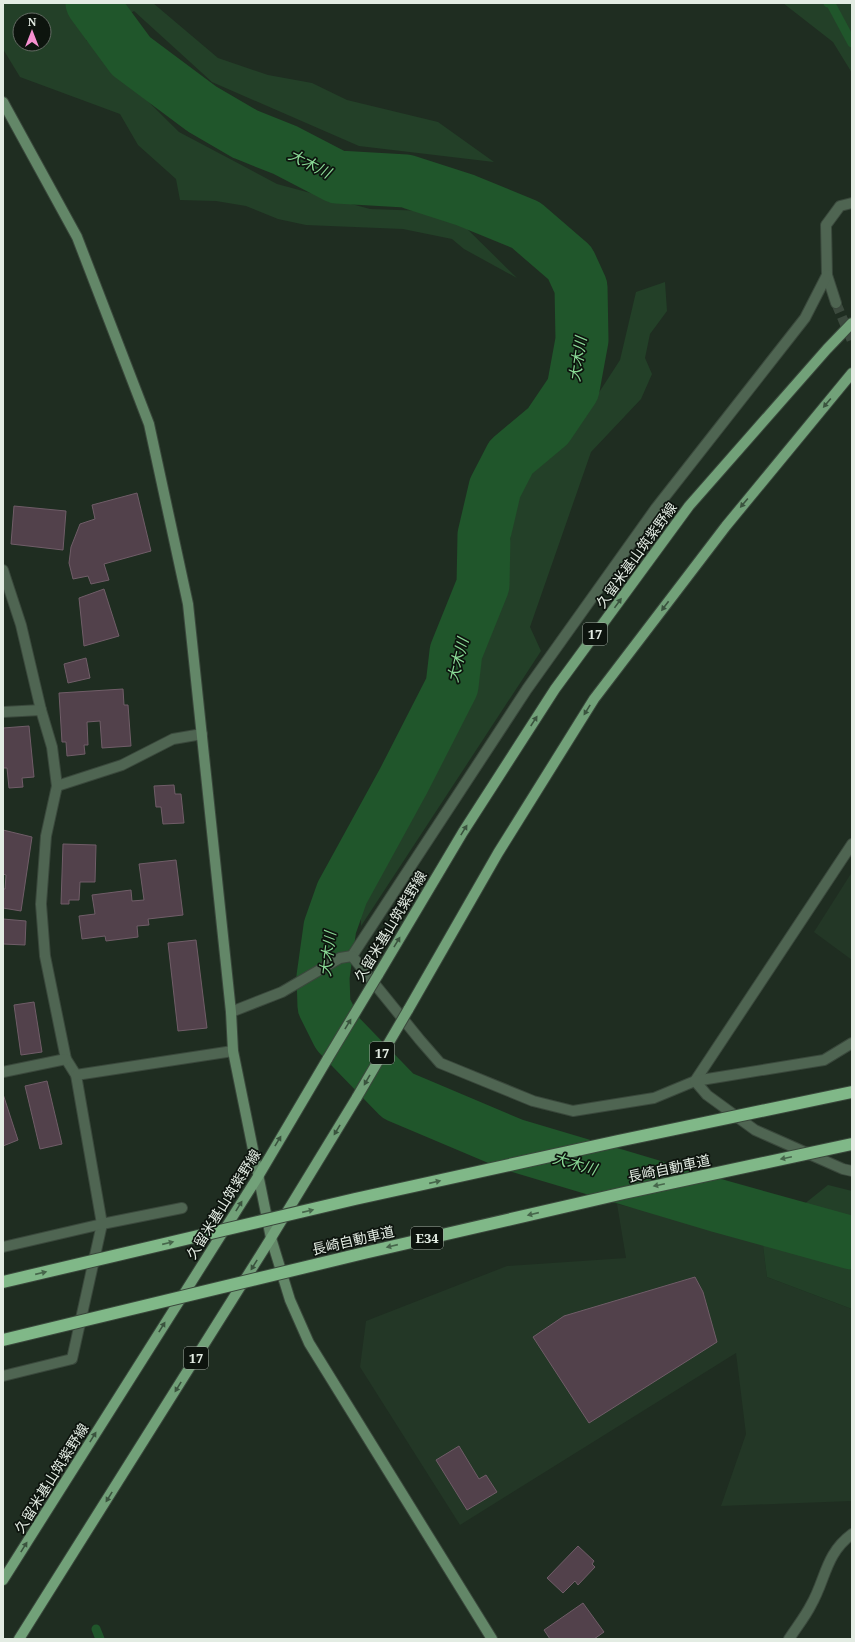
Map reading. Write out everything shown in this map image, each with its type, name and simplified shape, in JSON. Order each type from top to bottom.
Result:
[{"type":"highway","points":[[3,1282],[355,1199],[618,1141],[852,1092]]},
{"type":"highway","name":"長崎自動車道","points":[[3,1340],[364,1252],[616,1194],[852,1144]]},
{"type":"main road","name":"久留米基山筑紫野線","points":[[3,1580],[258,1174],[463,832],[555,689],[689,506],[826,349],[852,323]]},
{"type":"main road","name":"17","points":[[18,1639],[271,1238],[408,1010],[498,853],[594,699],[726,526],[852,373]]},
{"type":"street","points":[[3,102],[77,237],[149,424],[188,604],[231,1012],[233,1051],[271,1238],[290,1300],[309,1343],[492,1639]]},
{"type":"street","points":[[836,303],[826,275],[826,225],[840,206],[852,203]]},
{"type":"street","points":[[231,1012],[282,992],[340,958],[352,956],[527,689],[656,508],[805,318],[826,275]]},
{"type":"street","points":[[3,570],[20,625],[52,748],[57,786],[46,836],[41,904],[45,956],[66,1059],[76,1075],[102,1224],[72,1359],[3,1376]]},
{"type":"street","points":[[3,712],[41,710]]},
{"type":"street","points":[[57,786],[122,765],[174,739],[202,734]]},
{"type":"street","points":[[695,1081],[852,844]]},
{"type":"street","points":[[352,956],[440,1063],[532,1101],[573,1111],[654,1098],[695,1081],[824,1060],[852,1043]]},
{"type":"street","points":[[76,1075],[233,1051]]},
{"type":"street","points":[[3,1072],[66,1059]]},
{"type":"street","points":[[695,1081],[707,1095],[755,1130],[843,1169],[852,1171]]},
{"type":"street","points":[[3,1247],[102,1224],[182,1208]]},
{"type":"street","points":[[789,1639],[812,1604],[831,1556],[846,1538],[852,1534]]},
{"type":"shaded area","points":[[3,3],[153,3],[218,58],[268,75],[312,83],[347,100],[438,122],[494,162],[359,146],[212,82],[134,11],[86,40],[179,132],[277,184],[370,209],[426,211],[461,223],[517,278],[464,249],[452,239],[403,229],[306,225],[278,219],[246,206],[216,201],[180,200],[176,179],[138,145],[120,114],[20,77],[3,49]]},
{"type":"shaded area","points":[[783,3],[852,3],[852,73],[833,42]]},
{"type":"shaded area","points":[[665,282],[667,311],[650,334],[645,358],[652,374],[641,399],[591,452],[530,627],[541,651],[361,926],[361,885],[456,727],[503,597],[517,487],[567,442],[620,360],[636,292]]},
{"type":"shaded area","points":[[852,872],[852,960],[814,932]]},
{"type":"shaded area","points":[[828,1185],[852,1191],[852,1309],[767,1277],[762,1238]]},
{"type":"shaded area","points":[[617,1204],[762,1238],[767,1277],[852,1309],[851,1501],[721,1506],[746,1434],[736,1353],[460,1525],[360,1367],[366,1321],[507,1266],[626,1258]]},
{"type":"building","points":[[137,493],[151,551],[104,564],[109,580],[91,584],[88,576],[73,579],[69,563],[71,547],[80,524],[95,519],[92,505]]},
{"type":"building","points":[[14,506],[66,511],[63,550],[11,544]]},
{"type":"building","points":[[104,589],[119,636],[84,646],[79,598]]},
{"type":"building","points":[[86,658],[90,678],[68,683],[64,664]]},
{"type":"building","points":[[123,689],[124,705],[128,705],[131,746],[102,748],[100,721],[87,722],[88,745],[84,745],[85,754],[67,756],[66,742],[62,742],[59,693]]},
{"type":"building","points":[[29,726],[34,777],[22,778],[23,787],[9,788],[7,768],[3,768],[3,728]]},
{"type":"building","points":[[174,785],[175,794],[181,794],[184,823],[163,824],[161,807],[156,807],[154,786]]},
{"type":"building","points":[[3,830],[32,837],[21,911],[3,908],[3,889],[5,889],[6,875],[3,874]]},
{"type":"building","points":[[63,844],[96,845],[95,882],[80,882],[79,900],[69,900],[69,904],[61,904]]},
{"type":"building","points":[[176,860],[183,915],[148,919],[149,925],[137,926],[138,937],[106,941],[105,936],[82,939],[79,916],[95,914],[92,895],[131,890],[132,901],[144,900],[139,864]]},
{"type":"building","points":[[3,919],[26,921],[25,945],[3,944]]},
{"type":"building","points":[[196,940],[207,1028],[178,1031],[168,943]]},
{"type":"building","points":[[34,1002],[42,1052],[21,1055],[14,1005]]},
{"type":"building","points":[[47,1081],[62,1144],[40,1149],[25,1086]]},
{"type":"building","points":[[3,1094],[18,1140],[3,1146]]},
{"type":"building","points":[[695,1277],[703,1292],[717,1342],[589,1423],[533,1337],[564,1316]]},
{"type":"building","points":[[459,1446],[479,1479],[486,1475],[497,1492],[467,1510],[436,1460]]},
{"type":"building","points":[[578,1546],[594,1561],[592,1564],[595,1567],[578,1585],[575,1581],[563,1593],[547,1578]]},
{"type":"building","points":[[583,1603],[604,1632],[594,1639],[550,1639],[544,1630]]},
{"type":"waterway","name":"大木川","points":[[92,3],[131,56],[202,109],[245,134],[285,150],[337,177],[406,181],[465,200],[526,225],[570,263],[581,287],[582,340],[573,389],[548,426],[511,457],[495,488],[484,535],[483,585],[456,652],[452,686],[404,780],[342,893],[330,927],[323,977],[324,1006],[338,1034],[398,1096],[514,1145],[719,1206],[852,1243]]},
{"type":"waterway","points":[[828,3],[831,4],[852,43]]},
{"type":"waterway","points":[[96,1629],[100,1639]]},
{"type":"tunnel","points":[[836,303],[852,341]]}]
